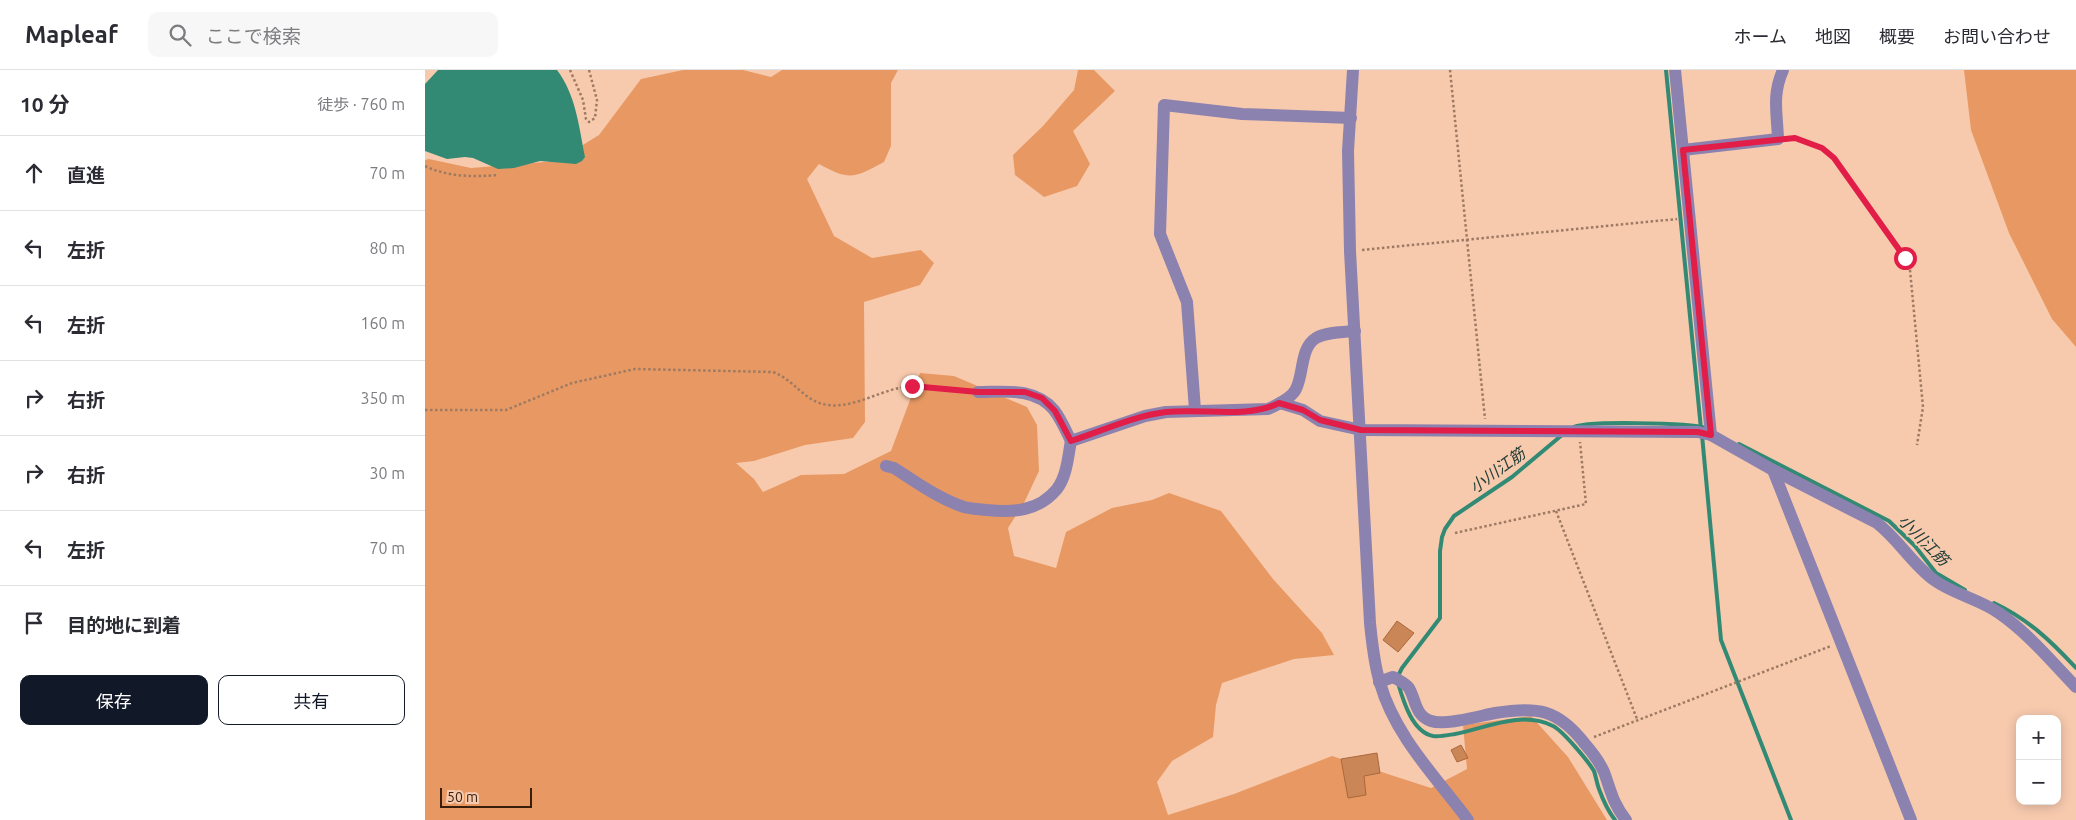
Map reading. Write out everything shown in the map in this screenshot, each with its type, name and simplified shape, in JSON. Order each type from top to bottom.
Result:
[{"type":"street","points":[[1353,70],[1348,151],[1350,251],[1370,623],[1379,682],[1389,709],[1402,733],[1468,820]]},
{"type":"street","points":[[1675,70],[1707,431]]},
{"type":"street","points":[[1683,150],[1778,139],[1775,95],[1783,70]]},
{"type":"street","points":[[1195,410],[1187,302],[1160,234],[1164,105],[1242,114],[1351,118]]},
{"type":"street","points":[[1071,441],[1145,416],[1195,410],[1247,411],[1268,409],[1296,390],[1307,350],[1314,339],[1323,335],[1355,331]]},
{"type":"street","points":[[886,466],[894,468],[947,500],[966,508],[1007,512],[1030,508],[1045,499],[1057,488],[1064,473],[1071,441],[1055,411],[1042,398],[1025,392],[978,392]]},
{"type":"street","points":[[1279,403],[1303,410],[1320,420],[1361,430],[1486,432],[1707,431],[1773,470],[1877,524],[1891,534],[1911,559],[1935,581],[1997,612],[2022,630],[2076,686]]},
{"type":"street","points":[[1773,470],[1911,820]]},
{"type":"street","points":[[1379,682],[1399,680],[1409,688],[1422,717],[1431,722],[1442,723],[1504,712],[1535,710],[1555,715],[1567,723],[1583,741],[1603,771],[1616,807],[1626,820]]},
{"type":"path","points":[[570,70],[583,100],[586,119],[589,122],[595,118],[597,100],[589,70]]},
{"type":"path","points":[[1450,70],[1486,432]]},
{"type":"path","points":[[1778,139],[1795,138],[1828,151],[1908,264],[1920,357],[1923,407],[1917,445]]},
{"type":"path","points":[[425,166],[458,175],[474,177],[498,175]]},
{"type":"path","points":[[1350,251],[1675,219]]},
{"type":"path","points":[[425,410],[506,410],[572,383],[635,369],[773,372],[784,376],[811,400],[828,405],[850,403],[897,388],[912,386],[978,392]]},
{"type":"path","points":[[1455,533],[1586,504],[1576,431]]},
{"type":"path","points":[[1556,511],[1637,719]]},
{"type":"path","points":[[1583,741],[1841,642]]},
{"type":"shaded area","points":[[683,70],[743,70],[771,77],[782,70],[898,70],[891,83],[891,146],[884,162],[866,171],[852,175],[838,173],[819,164],[807,179],[834,236],[872,258],[921,250],[934,263],[920,285],[864,302],[865,422],[853,438],[805,445],[754,461],[736,463],[754,479],[763,492],[801,475],[844,474],[891,451],[920,373],[954,376],[1027,407],[1037,425],[1039,471],[1024,503],[1008,528],[1014,556],[1056,568],[1066,532],[1112,508],[1152,500],[1169,493],[1221,511],[1273,579],[1322,633],[1334,655],[1294,659],[1222,683],[1216,705],[1213,737],[1172,761],[1157,782],[1168,815],[1234,794],[1332,756],[1431,788],[1467,769],[1463,725],[1531,716],[1568,757],[1607,820],[425,820],[425,160],[429,159],[471,168],[557,161],[599,135],[641,79]]},
{"type":"shaded area","points":[[1078,70],[1094,70],[1115,91],[1073,131],[1090,164],[1077,186],[1044,197],[1015,175],[1013,155],[1043,126],[1074,90]]},
{"type":"shaded area","points":[[1964,70],[2076,70],[2076,347],[2052,319],[2009,233],[1971,130]]},
{"type":"water","points":[[438,70],[557,70],[573,101],[585,157],[576,164],[540,161],[514,168],[498,169],[473,158],[447,159],[425,151],[425,84]]},
{"type":"building","points":[[1397,621],[1414,633],[1398,652],[1383,640]]},
{"type":"building","points":[[1461,745],[1468,758],[1457,762],[1451,750]]},
{"type":"building","points":[[1377,753],[1380,773],[1364,776],[1366,795],[1348,798],[1341,759]]},
{"type":"waterway","points":[[1666,70],[1701,429]]},
{"type":"waterway","name":"小川江筋","points":[[1572,428],[1580,425],[1615,423],[1680,425],[1706,428]]},
{"type":"waterway","name":"小川江筋","points":[[1398,676],[1440,618],[1440,551],[1445,529],[1454,516],[1512,477],[1562,435]]},
{"type":"waterway","points":[[1702,435],[1721,640],[1791,820]]},
{"type":"waterway","name":"小川江筋","points":[[1739,444],[1889,521],[1915,546],[1936,573],[1965,590]]},
{"type":"waterway","name":"小川江筋","points":[[1994,603],[2028,623],[2076,668]]},
{"type":"waterway","name":"小川江筋","points":[[1398,683],[1409,714],[1414,722],[1419,728],[1433,736],[1455,734],[1517,720],[1529,720],[1553,726],[1569,740],[1594,771],[1602,797],[1615,820]]},
{"type":"route","points":[[912,386],[978,392],[1025,392],[1042,398],[1055,411],[1071,441],[1145,416],[1166,412],[1195,410],[1247,411],[1268,409],[1279,403],[1303,410],[1320,420],[1361,430],[1698,432],[1711,435],[1683,150],[1795,138],[1822,148],[1828,151],[1834,158],[1905,258]]}]
